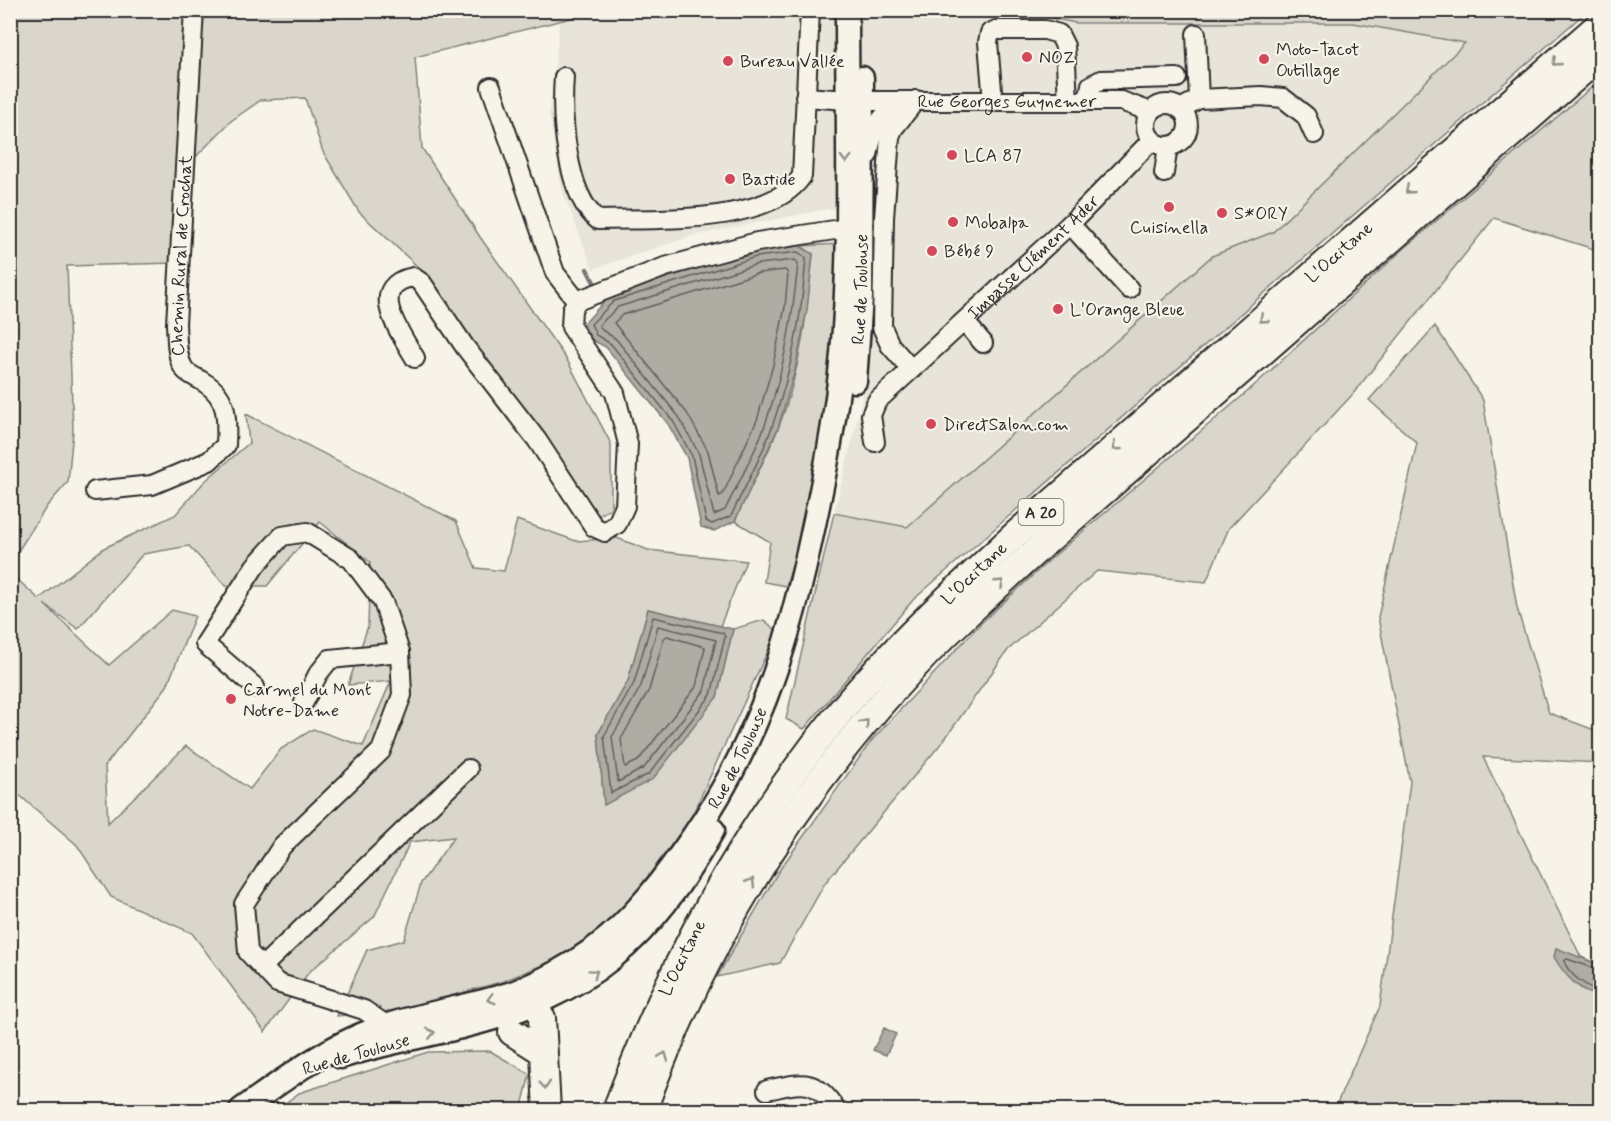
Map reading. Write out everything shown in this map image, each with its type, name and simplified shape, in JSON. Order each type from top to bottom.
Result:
[{"type":"highway","name":"L'Occitane","points":[[616,1110],[658,1003],[735,859],[798,766],[873,675],[931,614],[1016,534],[1600,24]]},
{"type":"highway","name":"L'Occitane","points":[[643,1110],[693,988],[736,905],[852,737],[895,688],[963,618],[1048,540],[1600,56]]},
{"type":"highway","points":[[543,1010],[542,1051],[548,1110]]},
{"type":"highway","points":[[512,1032],[542,1051]]},
{"type":"main road","name":"Rue de Toulouse","points":[[388,1034],[466,1026],[543,1010],[621,952],[673,896],[706,818],[755,727],[773,684],[799,597],[828,459],[839,385],[854,226],[862,180],[847,10]]},
{"type":"main road","name":"Rue de Toulouse","points":[[854,226],[854,101],[862,10]]},
{"type":"main road","name":"Rue de Toulouse","points":[[242,1110],[294,1072],[388,1034],[546,978],[610,936],[688,858]]},
{"type":"main road","points":[[543,1010],[546,978]]},
{"type":"main road","points":[[466,1026],[512,1032]]},
{"type":"street","name":"Chemin Rural de Crochat","points":[[95,490],[152,485],[209,461],[225,445],[225,403],[215,388],[185,370],[179,353],[176,324],[194,10]]},
{"type":"street","points":[[564,77],[562,105],[565,141],[582,203],[598,220],[714,216],[768,202],[792,190],[801,176],[810,10]]},
{"type":"street","points":[[993,102],[988,42],[990,33],[996,30],[1046,30],[1059,34],[1065,46],[1068,101]]},
{"type":"street","points":[[1196,34],[1199,99]]},
{"type":"street","points":[[1088,101],[1091,85],[1101,80],[1177,78]]},
{"type":"street","points":[[491,87],[555,273],[584,298]]},
{"type":"street","name":"Rue Georges Guynemer","points":[[805,97],[854,101],[1121,101],[1151,112],[1165,105],[1180,109],[1199,99],[1261,96],[1284,98],[1306,116],[1314,134]]},
{"type":"street","points":[[862,180],[873,130],[883,114],[910,100]]},
{"type":"street","points":[[910,100],[890,137],[882,327],[890,345],[910,368]]},
{"type":"street","points":[[1160,143],[1177,144],[1187,132],[1188,123],[1180,109]]},
{"type":"street","points":[[1151,112],[1146,126],[1160,143],[1164,172]]},
{"type":"street","name":"Impasse Clément Ader","points":[[875,442],[871,415],[878,401],[910,368],[965,321],[1160,143]]},
{"type":"street","points":[[1070,224],[1129,289]]},
{"type":"street","points":[[415,358],[389,312],[388,301],[393,289],[403,279],[413,277],[422,283],[465,347],[537,440],[594,527],[605,532],[617,524],[625,507],[628,444],[615,393],[571,327],[573,309],[584,298],[665,267],[757,242],[854,226]]},
{"type":"street","points":[[965,321],[983,343]]},
{"type":"street","points":[[255,687],[205,644],[255,566],[282,536],[307,532],[351,559],[383,602],[400,652],[402,695],[381,751],[282,846],[244,904],[248,952],[277,983],[364,1010],[388,1034]]},
{"type":"street","points":[[304,702],[318,674],[330,659],[400,652]]},
{"type":"street","points":[[262,967],[468,769]]},
{"type":"street","points":[[767,1090],[806,1082],[819,1089],[836,1110]]},
{"type":"shaded area","points":[[1015,10],[1076,23],[1353,23],[1465,42],[1273,232],[1212,256],[907,528],[834,513],[863,396],[877,212],[827,209],[692,236],[593,269],[562,190],[549,112],[560,20],[599,11]]},
{"type":"shaded area","points":[[11,11],[599,11],[415,57],[422,148],[480,237],[567,360],[611,444],[611,508],[598,516],[548,446],[466,340],[449,303],[420,269],[359,212],[323,152],[305,98],[261,100],[231,121],[176,177],[174,263],[67,266],[73,431],[68,482],[47,506],[11,562]]},
{"type":"shaded area","points":[[1015,11],[1587,11],[913,600],[804,729],[786,719],[834,513],[907,527],[1212,256],[1273,232],[1465,43],[1353,23],[1076,23]]},
{"type":"shaded area","points":[[1600,80],[1600,251],[1494,218],[1352,395],[1229,528],[1206,582],[1097,571],[1008,650],[944,740],[825,883],[780,963],[717,977],[778,872],[872,740],[981,623],[1054,556],[1247,392],[1398,254]]},
{"type":"shaded area","points":[[839,244],[833,385],[813,498],[786,586],[764,582],[770,542],[735,521],[778,429],[792,387],[805,321],[813,254],[800,246]]},
{"type":"shaded area","points":[[1435,326],[1483,400],[1517,608],[1549,713],[1600,732],[1600,763],[1483,757],[1581,957],[1600,965],[1600,1110],[1334,1110],[1380,1006],[1410,782],[1378,617],[1417,443],[1369,400]]},
{"type":"shaded area","points":[[246,414],[456,521],[476,568],[504,571],[517,520],[576,541],[617,538],[648,550],[746,561],[720,626],[648,609],[628,681],[598,734],[604,804],[717,697],[733,629],[764,620],[777,631],[690,820],[632,898],[576,951],[504,981],[402,1010],[337,1016],[367,950],[404,940],[421,883],[454,837],[410,842],[374,917],[309,972],[265,1032],[192,933],[111,897],[77,845],[11,788],[10,573],[39,599],[104,548],[175,515],[204,482],[249,443]],"holes":[[[320,522],[370,562],[368,626],[348,685],[391,681],[363,746],[313,729],[281,749],[250,789],[186,746],[108,823],[105,766],[167,686],[195,616],[172,610],[109,665],[44,604],[78,629],[143,554],[189,546],[226,586],[267,586]]]},
{"type":"shaded area","points":[[490,1051],[530,1074],[521,1110],[276,1110],[299,1093],[428,1052]]},
{"type":"water","points":[[800,246],[813,254],[807,310],[795,370],[778,428],[735,521],[714,531],[701,527],[687,458],[668,424],[606,347],[592,340],[583,325],[610,295],[755,251]]},
{"type":"water","points":[[648,609],[733,629],[717,697],[653,779],[604,805],[598,734],[628,681]]},
{"type":"water","points":[[1556,948],[1600,965],[1600,997],[1579,987],[1568,976],[1554,957]]},
{"type":"water","points":[[884,1028],[896,1034],[886,1055],[873,1050]]},
{"type":"waterway","points":[[587,269],[597,288]]},
{"type":"place","name":"NOZ","points":[[1027,57]]},
{"type":"place","name":"Moto-Tacot Outillage","points":[[1264,59]]},
{"type":"place","name":"Bureau Vallée","points":[[728,61]]},
{"type":"place","name":"LCA 87","points":[[952,155]]},
{"type":"place","name":"Bastide","points":[[730,179]]},
{"type":"place","name":"Cuisinella","points":[[1169,207]]},
{"type":"place","name":"S*ORY","points":[[1222,213]]},
{"type":"place","name":"Mobalpa","points":[[953,222]]},
{"type":"place","name":"Bébé 9","points":[[932,251]]},
{"type":"place","name":"L'Orange Bleue","points":[[1058,309]]},
{"type":"place","name":"DirectSalon.com","points":[[931,424]]},
{"type":"place","name":"Carmel du Mont Notre-Dame","points":[[231,699]]}]
